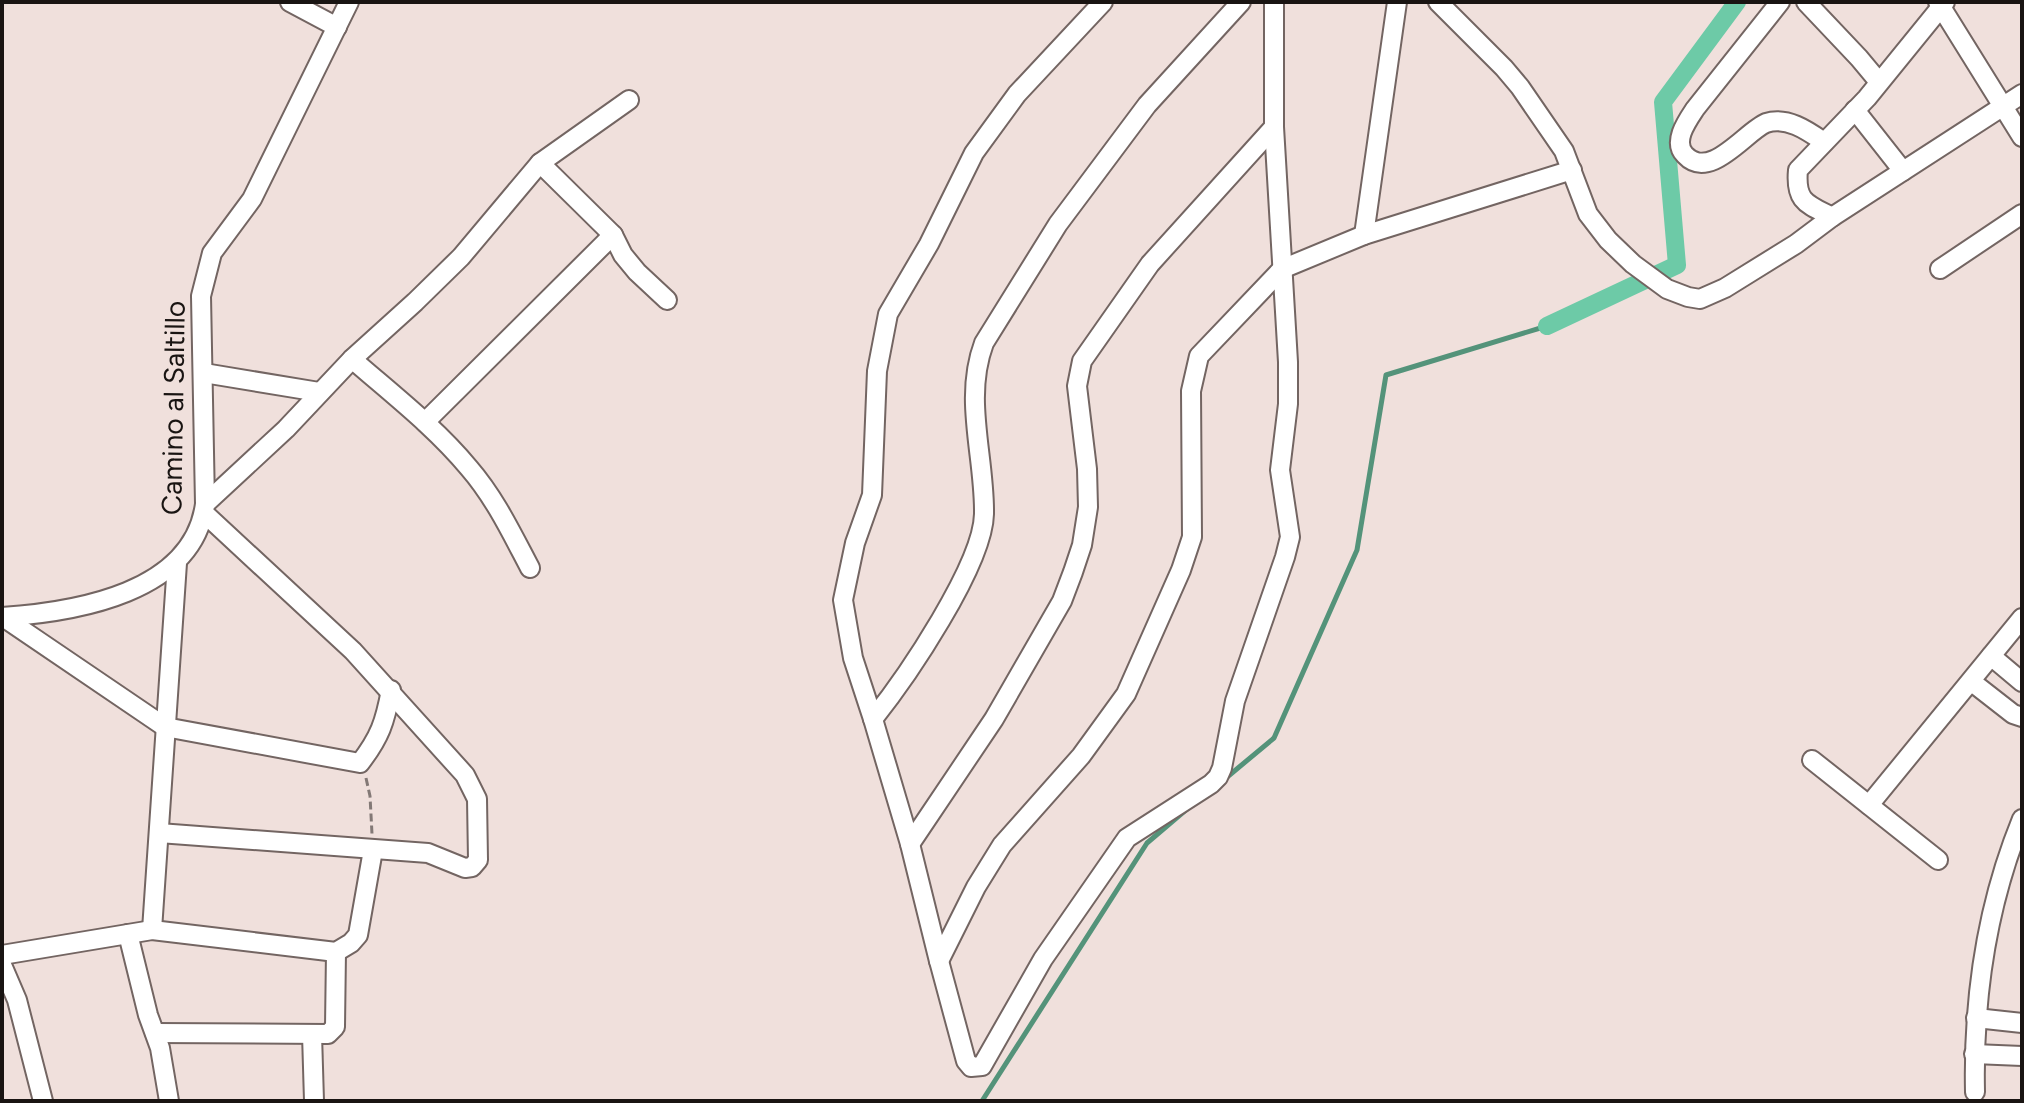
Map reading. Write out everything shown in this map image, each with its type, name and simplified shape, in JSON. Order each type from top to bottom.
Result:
[{"type":"street","points":[[290,2],[337,27]]},
{"type":"street","name":"Camino al Saltillo","points":[[2,617],[76,607],[131,592],[177,563],[197,537],[205,508],[201,296],[212,253],[252,199],[349,2]]},
{"type":"street","points":[[1103,2],[1017,94],[974,153],[929,244],[888,314],[877,371],[872,495],[855,543],[843,600],[853,658],[910,844],[966,1061],[971,1067],[982,1066],[1043,959],[1127,838],[1211,784],[1222,768],[1235,701],[1285,557],[1290,537],[1280,470],[1288,404],[1274,127],[1274,2]]},
{"type":"street","points":[[873,719],[915,660],[962,582],[977,547],[984,516],[974,387],[984,343],[1058,224],[1147,105],[1241,2]]},
{"type":"street","points":[[1364,235],[1397,2]]},
{"type":"street","points":[[1438,2],[1504,68],[1564,151],[1588,214],[1608,240],[1658,283],[1678,295],[1700,299],[1725,288],[1796,244],[1832,217],[2022,94]]},
{"type":"street","points":[[1780,2],[1695,109],[1684,126],[1681,148],[1691,159],[1710,161],[1732,150],[1766,123],[1776,122],[1801,128],[1824,142]]},
{"type":"street","points":[[1806,2],[1879,82]]},
{"type":"street","points":[[1832,217],[1804,203],[1798,189],[1798,170],[1855,110],[1942,3],[2022,137]]},
{"type":"street","points":[[159,833],[428,853],[465,868],[472,867],[478,860],[477,799],[465,775],[391,690],[205,508],[352,359],[461,257],[540,163],[629,100]]},
{"type":"street","points":[[1855,110],[1903,171]]},
{"type":"street","points":[[910,844],[994,719],[1062,601],[1073,572],[1082,545],[1088,507],[1087,469],[1077,386],[1082,361],[1150,264],[1274,127]]},
{"type":"street","points":[[540,163],[613,235],[623,255],[637,272],[667,300]]},
{"type":"street","points":[[939,961],[976,887],[1002,845],[1081,756],[1126,694],[1181,570],[1192,537],[1191,391],[1199,356],[1282,269],[1364,235],[1572,170]]},
{"type":"street","points":[[1940,269],[2022,214]]},
{"type":"street","points":[[425,422],[613,235]]},
{"type":"street","points":[[352,359],[425,422],[469,467],[491,498],[530,568]]},
{"type":"street","points":[[204,373],[319,392]]},
{"type":"street","points":[[152,930],[177,563]]},
{"type":"street","points":[[2,617],[165,727],[360,763],[384,727],[391,690]]},
{"type":"street","points":[[1869,805],[2022,618]]},
{"type":"street","points":[[1991,656],[2022,682]]},
{"type":"street","points":[[1972,682],[2013,714],[2022,717]]},
{"type":"street","points":[[1812,760],[1938,860]]},
{"type":"street","points":[[1975,1092],[1976,1018],[1990,914],[2022,819]]},
{"type":"street","points":[[2,955],[152,930],[336,952],[358,935],[373,850]]},
{"type":"street","points":[[128,934],[148,1015],[160,1048],[169,1101]]},
{"type":"street","points":[[155,1033],[328,1034],[335,1027],[336,952]]},
{"type":"street","points":[[2,965],[17,1000],[43,1101]]},
{"type":"street","points":[[1976,1018],[2022,1023]]},
{"type":"street","points":[[312,1034],[314,1101]]},
{"type":"street","points":[[1974,1054],[2022,1056]]},
{"type":"path","points":[[360,763],[370,796],[373,850]]},
{"type":"waterway","points":[[1547,326],[1677,265],[1663,102],[1737,2]]},
{"type":"waterway","points":[[1226,778],[1274,738],[1357,550],[1386,375],[1547,326]]},
{"type":"waterway","points":[[982,1101],[1147,843],[1187,809]]}]
